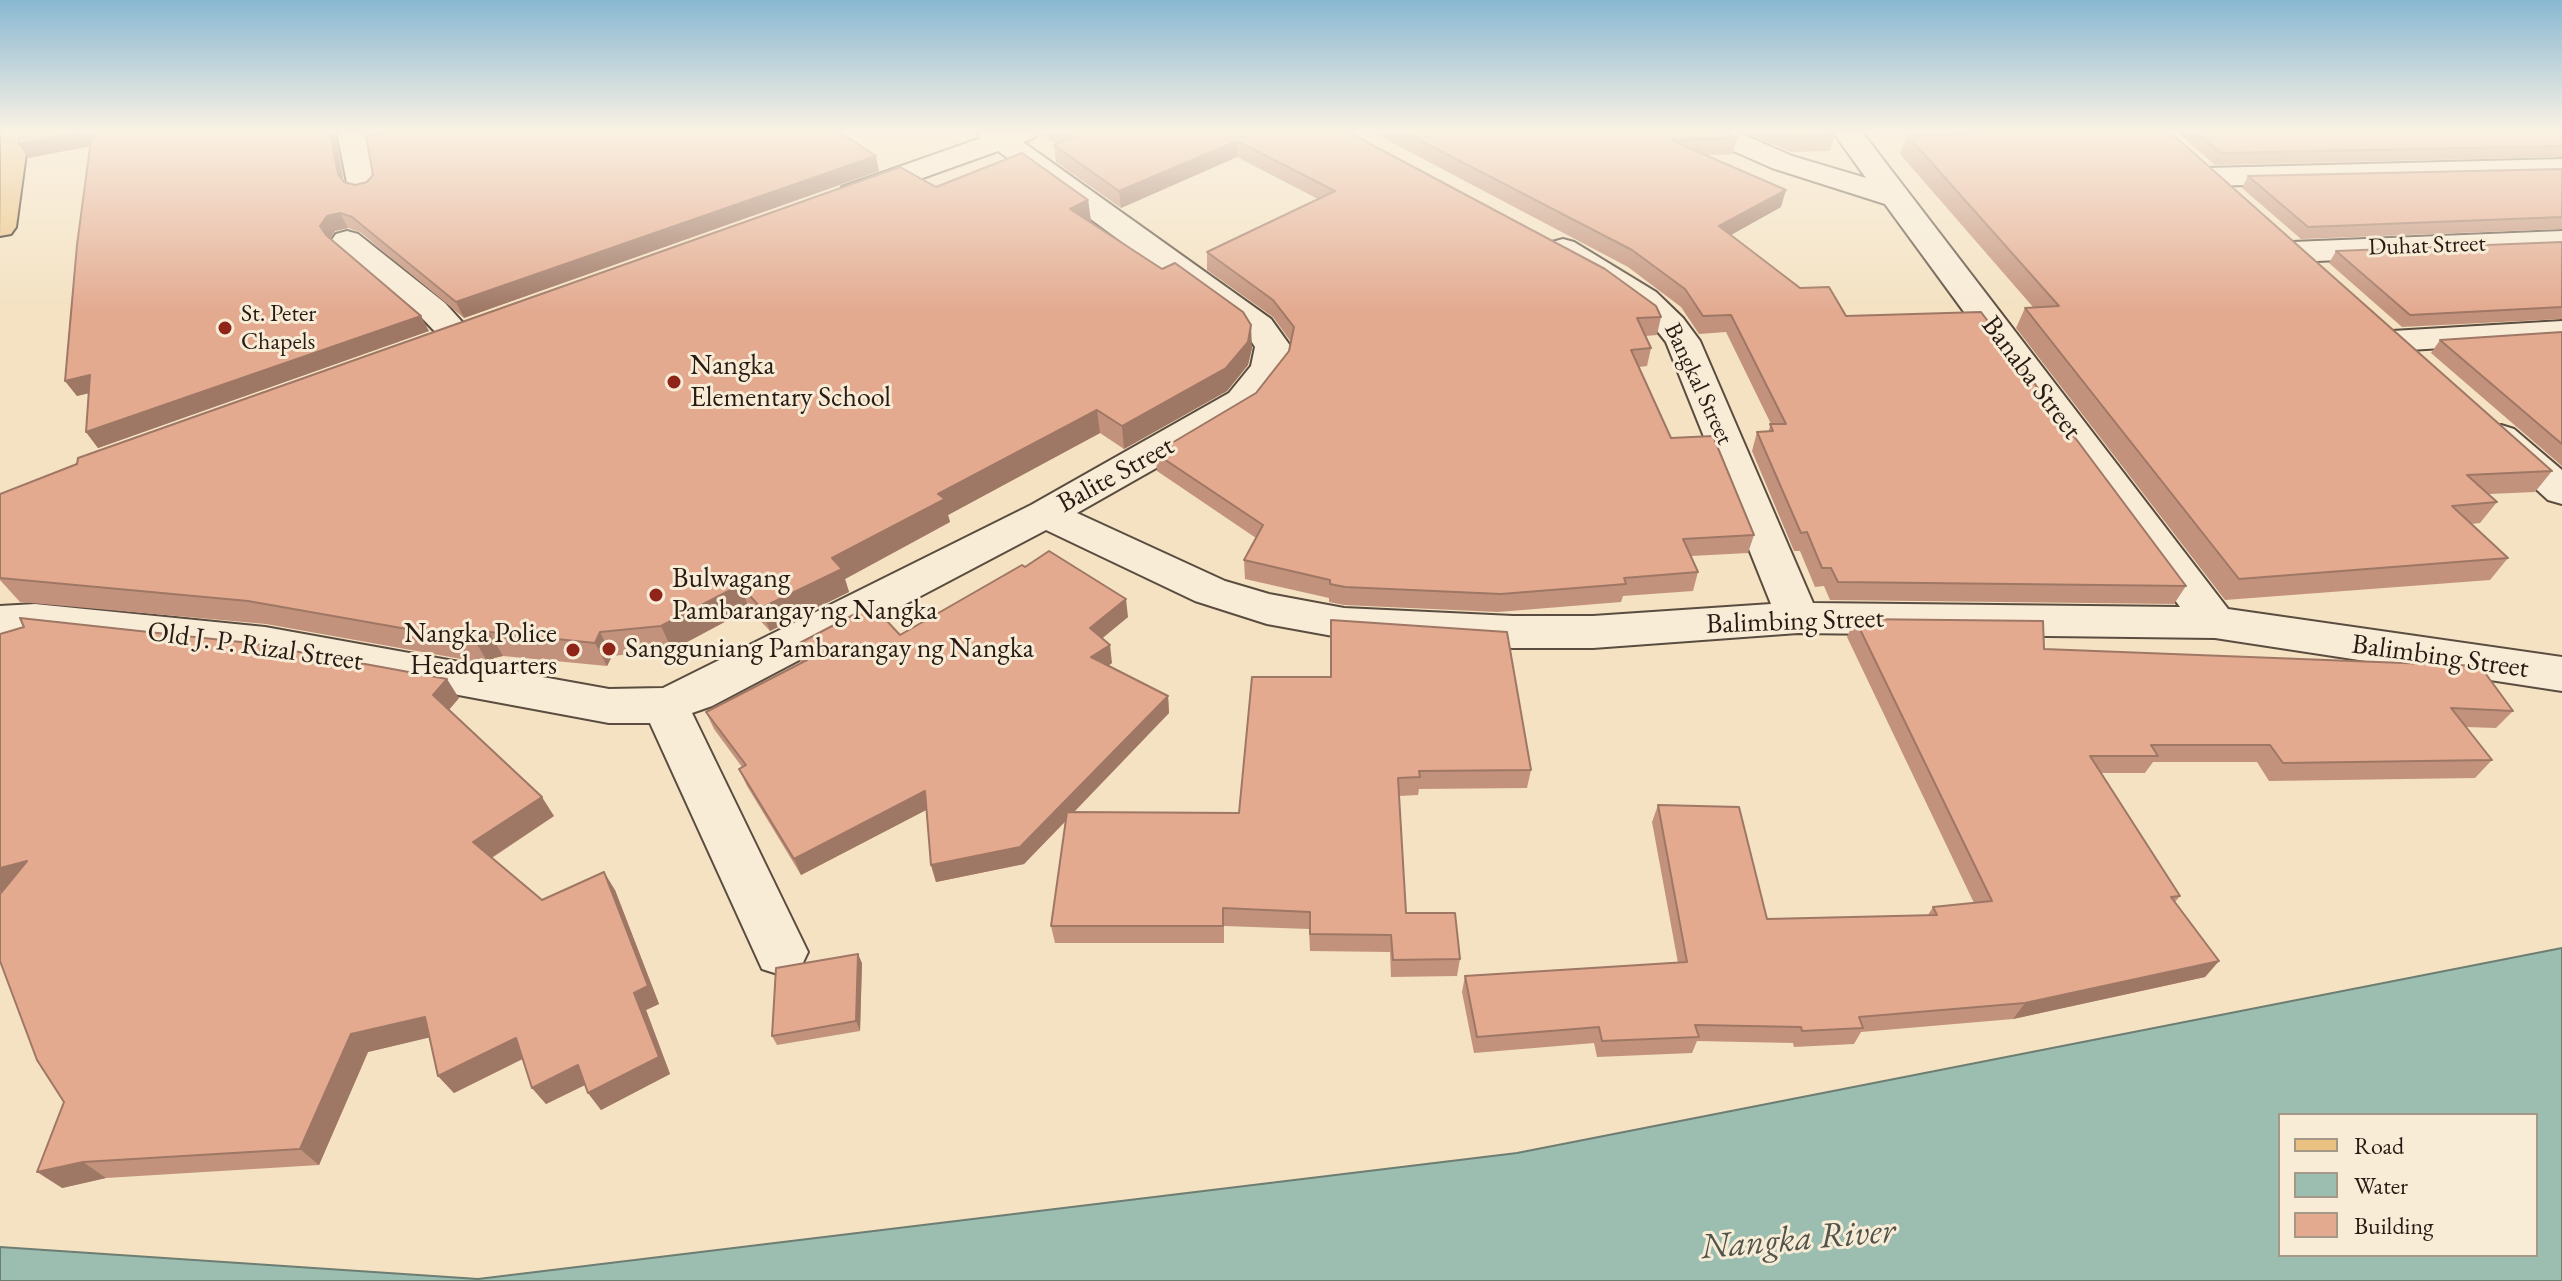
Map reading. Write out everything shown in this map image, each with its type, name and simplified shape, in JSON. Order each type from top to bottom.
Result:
[{"type":"main road","points":[[0,227],[6,192]]},
{"type":"street","points":[[825,203],[854,192]]},
{"type":"street","name":"Balite Street","points":[[665,705],[726,680],[1045,514],[1212,421],[1242,401],[1268,368],[1273,347],[1259,326],[1082,192]]},
{"type":"street","points":[[1878,192],[1895,197]]},
{"type":"street","name":"Banaba Street","points":[[1891,192],[2215,623]]},
{"type":"street","points":[[2224,192],[2239,205]]},
{"type":"street","name":"Bangkal Street","points":[[1541,237],[1615,277],[1667,316],[1683,341],[1700,379],[1798,618]]},
{"type":"street","points":[[347,241],[433,310],[457,335]]},
{"type":"street","name":"Duhat Street","points":[[2325,282],[2281,243],[2562,241]]},
{"type":"street","points":[[2425,371],[2381,331],[2562,331]]},
{"type":"street","points":[[2480,419],[2562,491]]},
{"type":"street","name":"Balimbing Street","points":[[1045,514],[1210,591],[1267,609],[1344,623],[1513,632],[1577,632],[1798,618],[2215,623],[2562,674]]},
{"type":"street","name":"Old J. P. Rizal Street","points":[[0,621],[35,619],[265,643],[609,706],[665,705]]},
{"type":"street","points":[[665,705],[781,952]]},
{"type":"water","name":"Nangka River","points":[[2562,948],[2562,1281],[0,1281],[0,1247],[478,1279],[1517,1153]]},
{"type":"building","points":[[84,192],[773,192],[456,302],[352,217],[340,213],[327,216],[320,226],[326,235],[421,316],[86,432],[90,375],[65,381]]},
{"type":"building","points":[[830,192],[1076,192],[1088,200],[1070,209],[1162,269],[1175,263],[1243,312],[1251,325],[1248,342],[1226,368],[1122,426],[1097,410],[938,494],[945,499],[832,558],[842,569],[761,608],[740,585],[661,626],[600,632],[595,643],[489,632],[480,634],[475,641],[248,601],[0,578],[0,494],[77,464],[78,458]]},
{"type":"building","points":[[1333,192],[1460,192],[1605,269],[1656,306],[1661,317],[1637,318],[1651,348],[1631,350],[1671,438],[1713,436],[1754,535],[1683,539],[1698,572],[1624,578],[1626,584],[1501,594],[1345,587],[1330,584],[1330,580],[1244,560],[1263,525],[1155,453],[1256,393],[1289,351],[1294,327],[1273,300],[1207,252]]},
{"type":"building","points":[[1520,192],[1783,192],[1719,226],[1800,288],[1829,287],[1846,316],[1981,312],[2186,586],[1838,582],[1831,568],[1822,568],[1807,532],[1801,533],[1757,432],[1773,431],[1770,424],[1786,424],[1731,315],[1703,316],[1685,289],[1632,250]]},
{"type":"building","points":[[1957,192],[2237,192],[2552,471],[2467,475],[2497,502],[2452,506],[2508,558],[2239,579],[2025,308],[2059,306]]},
{"type":"building","points":[[2267,192],[2562,192],[2562,217],[2308,227]]},
{"type":"building","points":[[2562,242],[2562,307],[2410,315],[2336,251]]},
{"type":"building","points":[[2562,332],[2562,444],[2440,340]]},
{"type":"building","points":[[1049,551],[1126,599],[1090,628],[1110,645],[1091,657],[1168,696],[1020,847],[931,865],[925,791],[794,859],[739,769],[746,765],[706,712],[807,660],[794,646],[872,605],[900,635]]},
{"type":"building","points":[[20,618],[250,643],[447,679],[433,695],[542,797],[473,842],[542,900],[604,872],[648,986],[634,993],[659,1057],[588,1093],[578,1065],[532,1088],[516,1038],[438,1076],[425,1017],[351,1034],[300,1149],[83,1162],[37,1172],[64,1102],[37,1060],[0,961],[0,894],[27,861],[0,868],[0,634],[24,627]]},
{"type":"building","points":[[1855,619],[2043,621],[2044,649],[2480,666],[2513,711],[2451,708],[2492,760],[2283,763],[2270,745],[2151,745],[2158,756],[2090,756],[2180,896],[2171,897],[2219,961],[2025,1003],[1859,1017],[1863,1028],[1802,1031],[1801,1027],[1695,1025],[1699,1037],[1602,1041],[1599,1027],[1477,1037],[1465,976],[1687,962],[1658,805],[1739,807],[1767,919],[1937,915],[1933,907],[1992,901]]},
{"type":"building","points":[[1331,620],[1507,632],[1531,770],[1419,771],[1420,777],[1398,778],[1406,913],[1455,913],[1460,959],[1393,960],[1391,935],[1310,934],[1310,912],[1223,908],[1223,926],[1051,926],[1067,812],[1239,813],[1252,677],[1331,677]]},
{"type":"building","points":[[858,954],[856,1021],[772,1036],[776,968]]},
{"type":"place","name":"St. Peter Chapels","points":[[225,328]]},
{"type":"place","name":"Nangka Elementary School","points":[[674,382]]},
{"type":"place","name":"Bulwagang Pambarangay ng Nangka","points":[[656,595]]},
{"type":"place","name":"Sangguniang Pambarangay ng Nangka","points":[[609,649]]},
{"type":"place","name":"Nangka Police Headquarters","points":[[573,650]]}]
